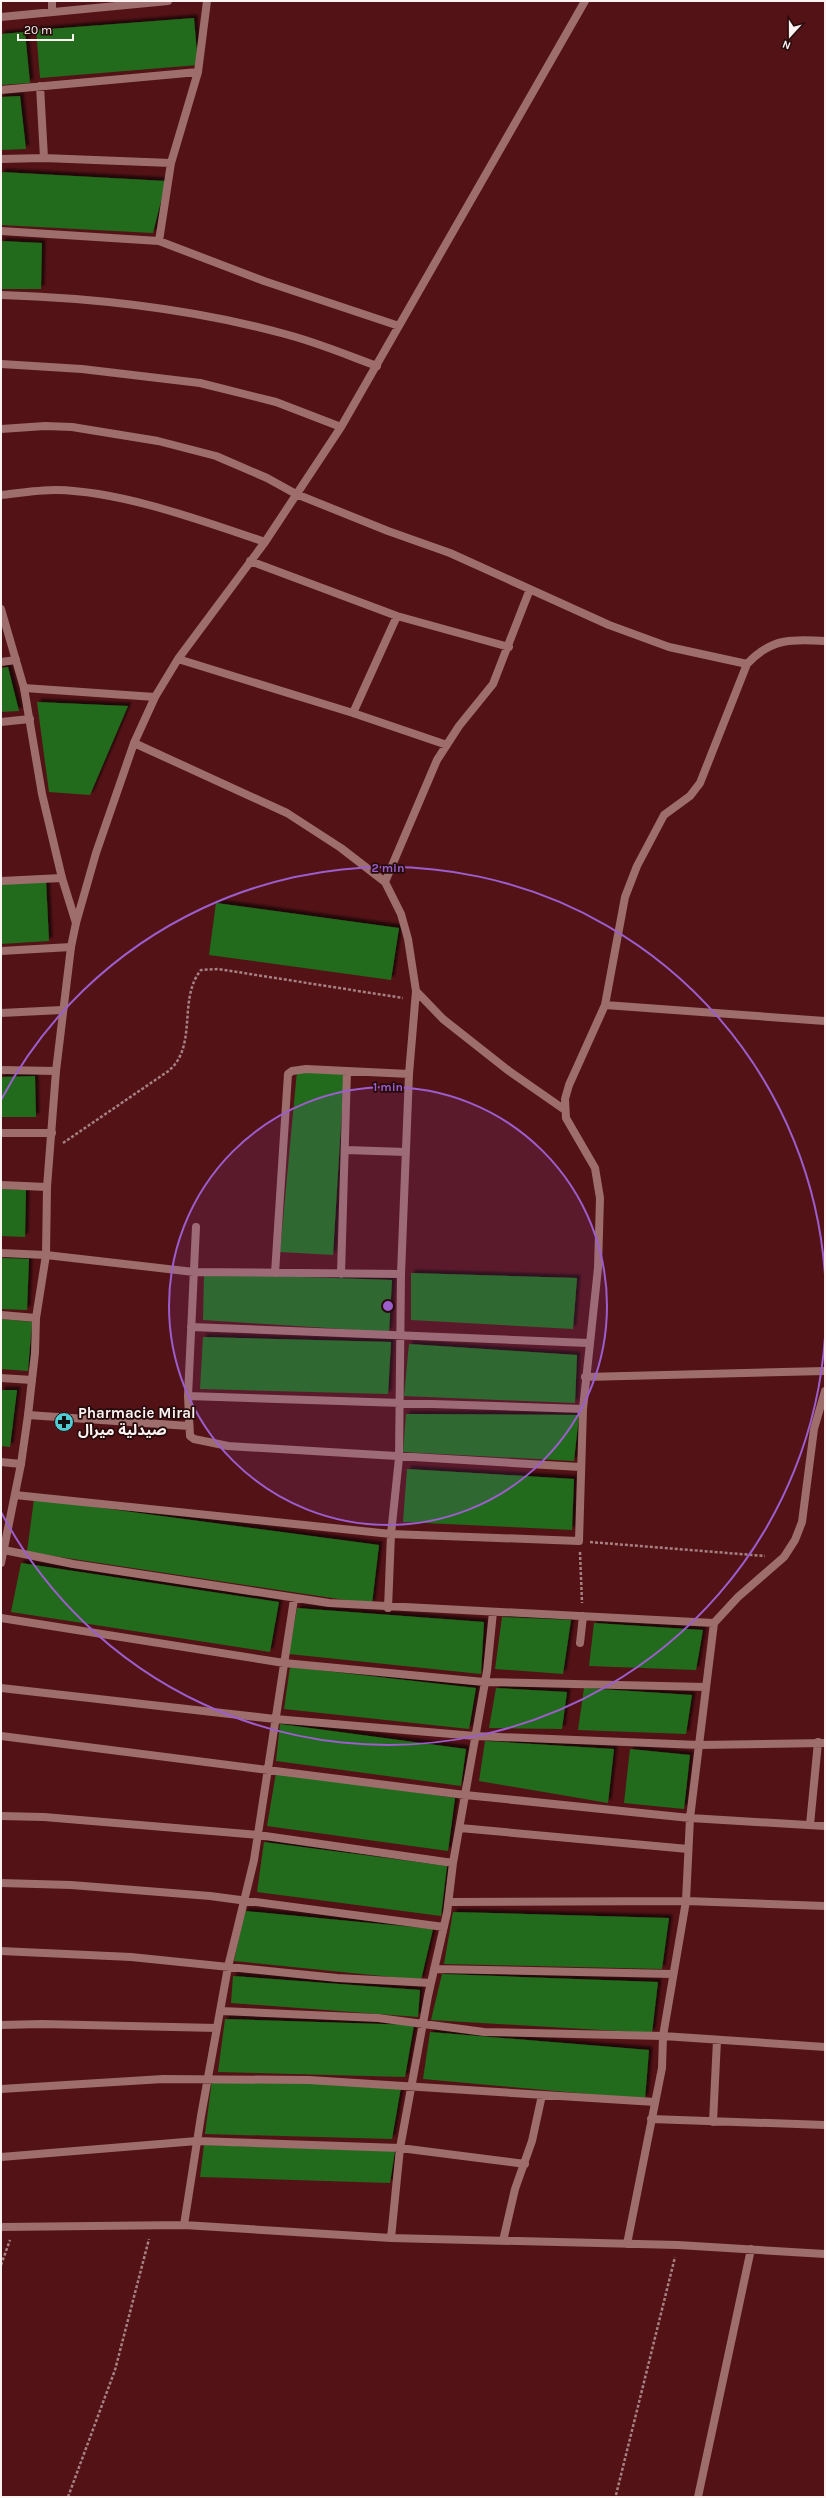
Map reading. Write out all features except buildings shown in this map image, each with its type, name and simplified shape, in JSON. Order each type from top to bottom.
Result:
[{"type":"street","points":[[52,1],[52,12]]},
{"type":"street","points":[[1,17],[168,1]]},
{"type":"street","points":[[159,241],[171,163],[198,72],[208,1]]},
{"type":"street","points":[[1,1563],[4,1550],[5,1528],[15,1495],[21,1464],[32,1380],[36,1318],[46,1255],[47,1188],[56,1071],[62,1010],[71,947],[76,923],[96,853],[134,743],[155,697],[178,658],[265,542],[341,427],[585,1]]},
{"type":"street","points":[[1,90],[198,72]]},
{"type":"street","points":[[40,86],[44,158]]},
{"type":"street","points":[[1,159],[44,158],[171,163]]},
{"type":"street","points":[[1,231],[159,241],[264,281],[399,326]]},
{"type":"street","points":[[1,295],[87,301],[236,322],[287,334],[377,366]]},
{"type":"street","points":[[1,364],[82,369],[200,383],[276,402],[341,427]]},
{"type":"street","points":[[1,429],[45,426],[72,427],[158,441],[216,456],[245,468],[296,494],[388,532],[450,553],[609,625],[669,647],[747,664]]},
{"type":"street","points":[[1,495],[55,490],[84,493],[122,500],[195,519],[265,542]]},
{"type":"street","points":[[250,561],[397,616],[509,647]]},
{"type":"street","points":[[385,882],[437,760],[493,684],[509,647],[530,589]]},
{"type":"street","points":[[1,609],[24,688],[42,794],[62,878],[76,923]]},
{"type":"street","points":[[353,712],[397,616]]},
{"type":"street","points":[[15,1495],[391,1534],[579,1541],[582,1409],[588,1343],[598,1268],[598,1182],[592,1162],[571,1127],[565,1110],[569,1085],[605,1005],[625,897],[637,866],[664,815],[690,796],[700,783],[747,664],[757,653],[774,644],[786,641],[825,641]]},
{"type":"street","points":[[178,658],[353,712],[447,745]]},
{"type":"street","points":[[1,662],[16,660]]},
{"type":"street","points":[[24,688],[155,697]]},
{"type":"street","points":[[1,722],[30,719]]},
{"type":"street","points":[[134,743],[287,813],[341,848],[385,882],[401,914],[408,938],[416,991],[409,1074],[401,1274],[399,1458],[391,1534],[388,1608]]},
{"type":"street","points":[[1,881],[62,878]]},
{"type":"street","points":[[1,951],[71,947]]},
{"type":"street","points":[[416,991],[427,1005],[449,1024],[509,1071],[565,1110]]},
{"type":"street","points":[[605,1005],[825,1022]]},
{"type":"street","points":[[1,1013],[62,1010]]},
{"type":"street","points":[[275,1273],[288,1074],[292,1071],[306,1069],[409,1074]]},
{"type":"street","points":[[1,1070],[56,1071]]},
{"type":"street","points":[[341,1274],[346,1150],[347,1071]]},
{"type":"street","points":[[1,1134],[52,1133]]},
{"type":"street","points":[[346,1150],[406,1152]]},
{"type":"street","points":[[1,1185],[47,1188]]},
{"type":"street","points":[[196,1227],[188,1396],[190,1436],[194,1439],[228,1446],[399,1458],[580,1467]]},
{"type":"street","points":[[1,1253],[46,1255],[194,1272],[401,1274]]},
{"type":"street","points":[[1,1315],[36,1318]]},
{"type":"street","points":[[191,1327],[588,1343]]},
{"type":"street","points":[[585,1377],[825,1371]]},
{"type":"street","points":[[1,1378],[32,1380]]},
{"type":"street","points":[[627,2244],[662,2068],[663,2036],[686,1901],[690,1818],[714,1623],[738,1597],[764,1577],[784,1557],[795,1540],[802,1522],[814,1429],[825,1391]]},
{"type":"street","points":[[188,1396],[582,1409]]},
{"type":"street","points":[[28,1415],[189,1426]]},
{"type":"street","points":[[1,1462],[21,1464]]},
{"type":"street","points":[[4,1550],[73,1564],[294,1599],[388,1608],[714,1623]]},
{"type":"street","points":[[184,2225],[197,2141],[228,1967],[258,1835],[294,1599]]},
{"type":"street","points":[[391,2238],[400,2148],[431,1983],[444,1926],[453,1863],[484,1682],[493,1612]]},
{"type":"street","points":[[580,1643],[583,1616]]},
{"type":"street","points":[[1,1618],[284,1663],[484,1682],[706,1687]]},
{"type":"street","points":[[1,1688],[275,1719],[475,1736],[699,1744],[822,1743],[810,1825]]},
{"type":"street","points":[[1,1736],[465,1795],[690,1818],[825,1826]]},
{"type":"street","points":[[1,1816],[44,1817],[258,1835],[453,1863]]},
{"type":"street","points":[[460,1828],[688,1849]]},
{"type":"street","points":[[1,1883],[130,1890],[444,1926]]},
{"type":"street","points":[[448,1902],[686,1901],[825,1906]]},
{"type":"street","points":[[1,1951],[131,1957],[396,1983],[431,1983]]},
{"type":"street","points":[[434,1969],[673,1974]]},
{"type":"street","points":[[220,2011],[327,2014],[378,2018],[484,2032],[663,2036],[825,2047]]},
{"type":"street","points":[[1,2025],[50,2024],[217,2028]]},
{"type":"street","points":[[713,2122],[717,2040]]},
{"type":"street","points":[[1,2089],[163,2079],[309,2080],[412,2085],[655,2102]]},
{"type":"street","points":[[503,2240],[515,2189],[525,2164],[542,2095]]},
{"type":"street","points":[[651,2119],[825,2125]]},
{"type":"street","points":[[1,2157],[197,2141],[400,2148],[525,2164]]},
{"type":"street","points":[[1,2227],[153,2224],[184,2225],[391,2238],[678,2245],[825,2254]]},
{"type":"street","points":[[698,2497],[751,2249]]},
{"type":"path","points":[[50,1152],[167,1072],[180,1060],[193,984],[201,970],[218,969],[233,971],[415,1000]]},
{"type":"path","points":[[583,1616],[579,1541],[784,1557]]},
{"type":"path","points":[[68,2497],[115,2370],[153,2224]]},
{"type":"path","points":[[1,2265],[15,2227]]},
{"type":"path","points":[[616,2495],[678,2245]]},
{"type":"place","name":"Pharmacie Miral صيدلية ميرال","points":[[64,1422]]}]
